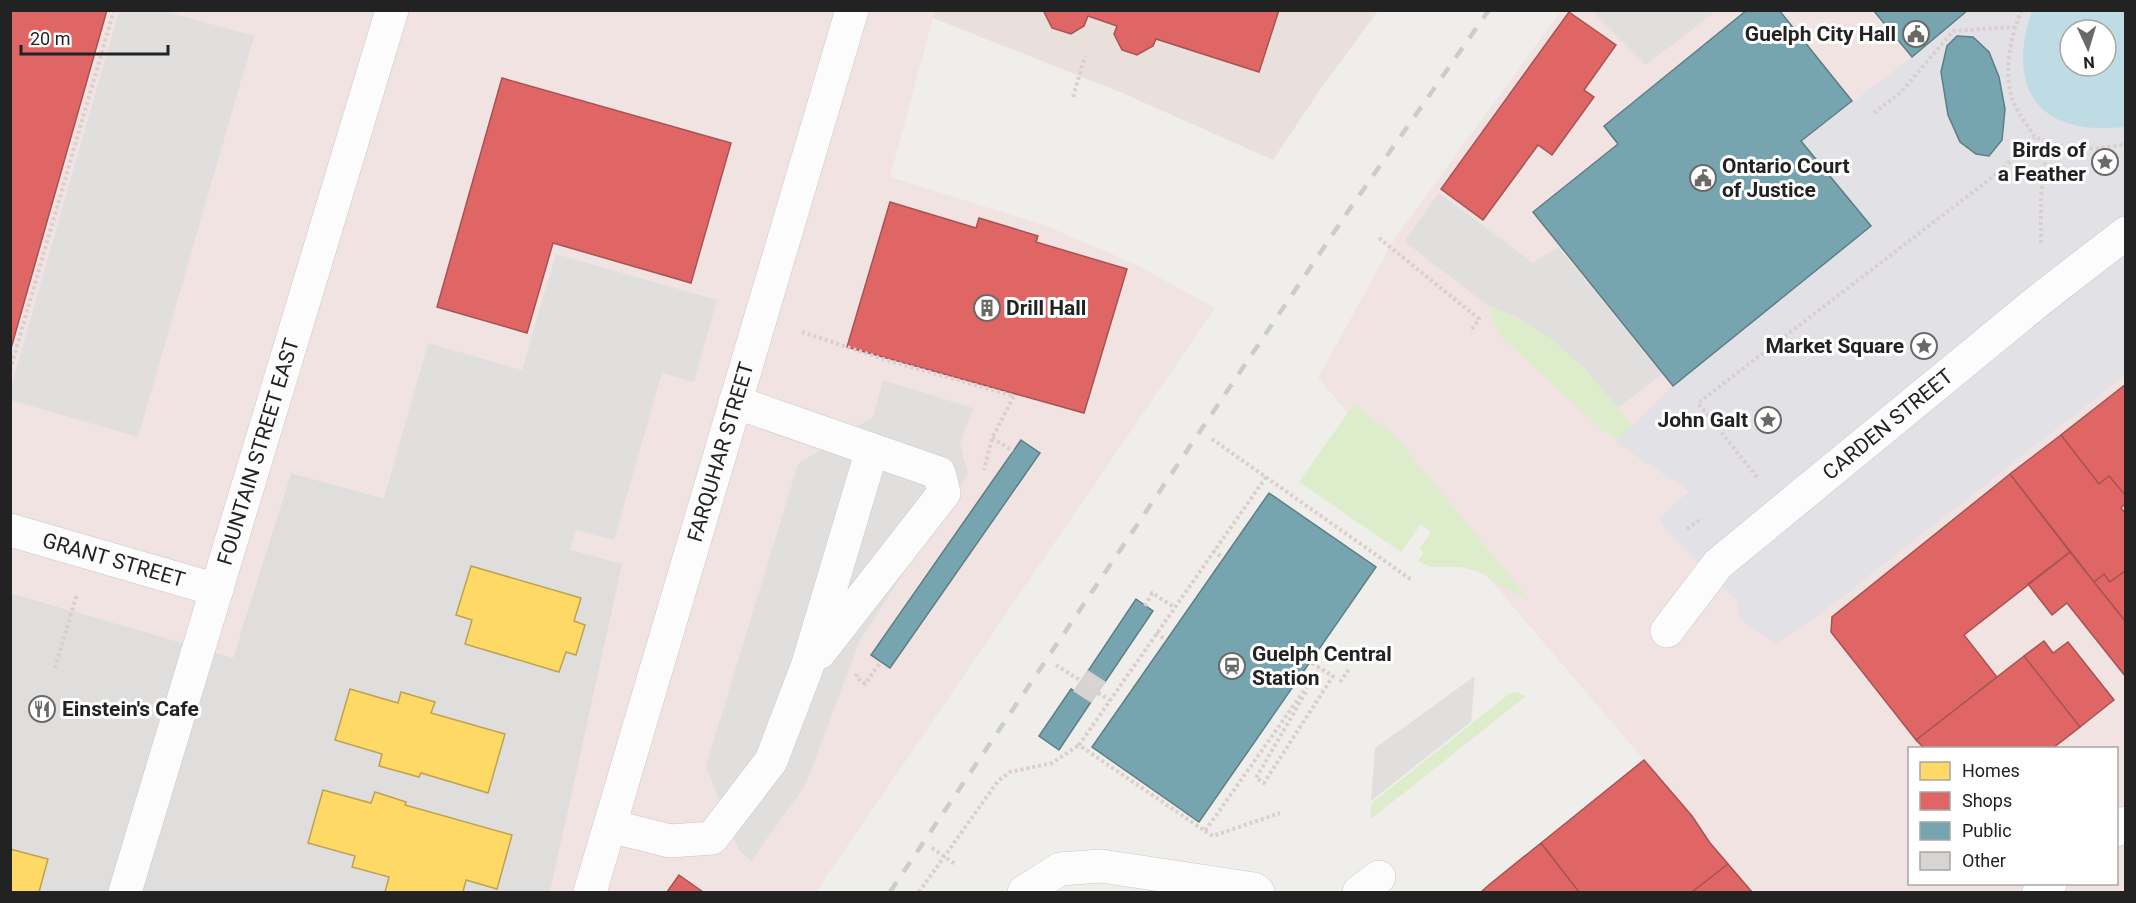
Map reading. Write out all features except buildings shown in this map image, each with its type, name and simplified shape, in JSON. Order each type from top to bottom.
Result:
[{"type":"street","name":"FOUNTAIN STREET EAST","points":[[125,892],[392,10]]},
{"type":"street","name":"FARQUHAR STREET","points":[[590,892],[852,10]]},
{"type":"street","name":"CARDEN STREET","points":[[1667,631],[1718,564],[2029,309],[2126,233]]},
{"type":"street","points":[[735,402],[939,473],[944,493],[807,667]]},
{"type":"street","points":[[610,826],[670,841],[712,838],[771,761],[807,667],[872,450]]},
{"type":"street","name":"GRANT STREET","points":[[10,530],[217,590]]},
{"type":"street","points":[[1024,892],[1060,869],[1101,866],[1254,889],[1258,892]]},
{"type":"path","points":[[10,370],[114,10]]},
{"type":"path","points":[[2022,10],[2014,27],[2008,63],[2013,100],[2035,137],[2064,147],[2106,148],[2126,144]]},
{"type":"path","points":[[1874,112],[1901,92],[1953,31],[2014,27]]},
{"type":"path","points":[[1073,97],[1085,56]]},
{"type":"path","points":[[1757,477],[1698,403],[2000,172],[2035,137]]},
{"type":"path","points":[[2040,251],[2042,245],[2041,197],[2047,142]]},
{"type":"path","points":[[1379,238],[1479,319],[1470,332]]},
{"type":"path","points":[[992,438],[1013,451]]},
{"type":"path","points":[[1212,439],[1413,581]]},
{"type":"path","points":[[1752,482],[1766,470]]},
{"type":"path","points":[[919,892],[998,781],[1010,772],[1052,763],[1079,745],[1266,477]]},
{"type":"path","points":[[1213,551],[1223,558]]},
{"type":"path","points":[[55,668],[90,553]]},
{"type":"path","points":[[1145,606],[1152,593],[1174,607]]},
{"type":"path","points":[[1156,633],[1166,640]]},
{"type":"path","points":[[1310,662],[1320,668],[1333,676],[1264,783],[1256,777],[1320,668]]},
{"type":"path","points":[[1056,665],[1081,681]]},
{"type":"path","points":[[1205,831],[1320,668]]},
{"type":"path","points":[[1340,682],[1350,668]]},
{"type":"path","points":[[1098,693],[1110,700]]},
{"type":"path","points":[[1079,745],[1214,836],[1280,813]]},
{"type":"path","points":[[932,848],[955,864]]},
{"type":"shaded area","points":[[935,10],[1378,11],[1322,87],[1273,160],[1120,92],[933,18]]},
{"type":"shaded area","points":[[10,11],[935,11],[890,177],[1044,225],[1135,264],[1215,308],[816,892],[550,892],[622,564],[291,473],[233,658],[11,593]]},
{"type":"shaded area","points":[[119,11],[164,11],[254,36],[138,437],[10,400],[11,387]]},
{"type":"shaded area","points":[[1561,11],[2125,11],[2125,892],[1479,892],[1644,760],[1318,378],[1395,238]]},
{"type":"shaded area","points":[[1592,11],[1716,11],[1646,65]]},
{"type":"shaded area","name":"Market Square","points":[[1968,11],[2125,11],[2125,375],[1815,618],[1775,644],[1740,619],[1737,601],[1665,530],[1659,518],[1689,491],[1615,442],[1673,386],[1870,227],[1801,141],[1912,57]]},
{"type":"shaded area","points":[[1439,193],[1533,263],[1558,247],[1662,374],[1618,408],[1587,371],[1552,339],[1517,317],[1487,305],[1404,241]]},
{"type":"shaded area","points":[[556,254],[717,300],[694,382],[662,373],[614,540],[576,530],[566,562],[381,509],[428,343],[522,370]]},
{"type":"shaded area","points":[[883,380],[973,408],[960,444],[968,474],[860,640],[806,784],[751,861],[739,850],[706,766],[798,464],[873,417]]},
{"type":"shaded area","points":[[291,473],[623,564],[550,892],[11,892],[10,593],[233,657]]},
{"type":"shaded area","points":[[1475,676],[1471,722],[1371,801],[1375,748]]},
{"type":"shaded area","points":[[49,760],[95,774],[81,824],[35,811]]},
{"type":"green space","points":[[1488,306],[1519,319],[1561,347],[1598,383],[1640,433],[1624,443],[1605,432],[1501,337]]},
{"type":"green space","points":[[1354,404],[1396,437],[1528,599],[1479,572],[1461,567],[1430,567],[1418,561],[1424,552],[1419,549],[1431,533],[1421,524],[1401,552],[1299,482]]},
{"type":"green space","points":[[1516,692],[1526,696],[1371,819],[1370,811],[1373,802],[1509,694]]},
{"type":"water","points":[[2032,11],[2125,11],[2125,127],[2079,126],[2059,120],[2044,110],[2033,97],[2026,82],[2023,65],[2024,47]]},
{"type":"railway","points":[[890,892],[1349,210],[1489,10]]},
{"type":"place","name":"Guelph City Hall","points":[[1916,34]]},
{"type":"place","name":"Birds of a Feather","points":[[2105,162]]},
{"type":"place","name":"Ontario Court of Justice","points":[[1703,178]]},
{"type":"place","name":"Drill Hall","points":[[987,308]]},
{"type":"place","name":"Market Square","points":[[1924,346]]},
{"type":"place","name":"John Galt","points":[[1768,420]]},
{"type":"place","name":"Guelph Central Station","points":[[1232,666]]},
{"type":"place","name":"Einstein's Cafe","points":[[42,709]]}]
